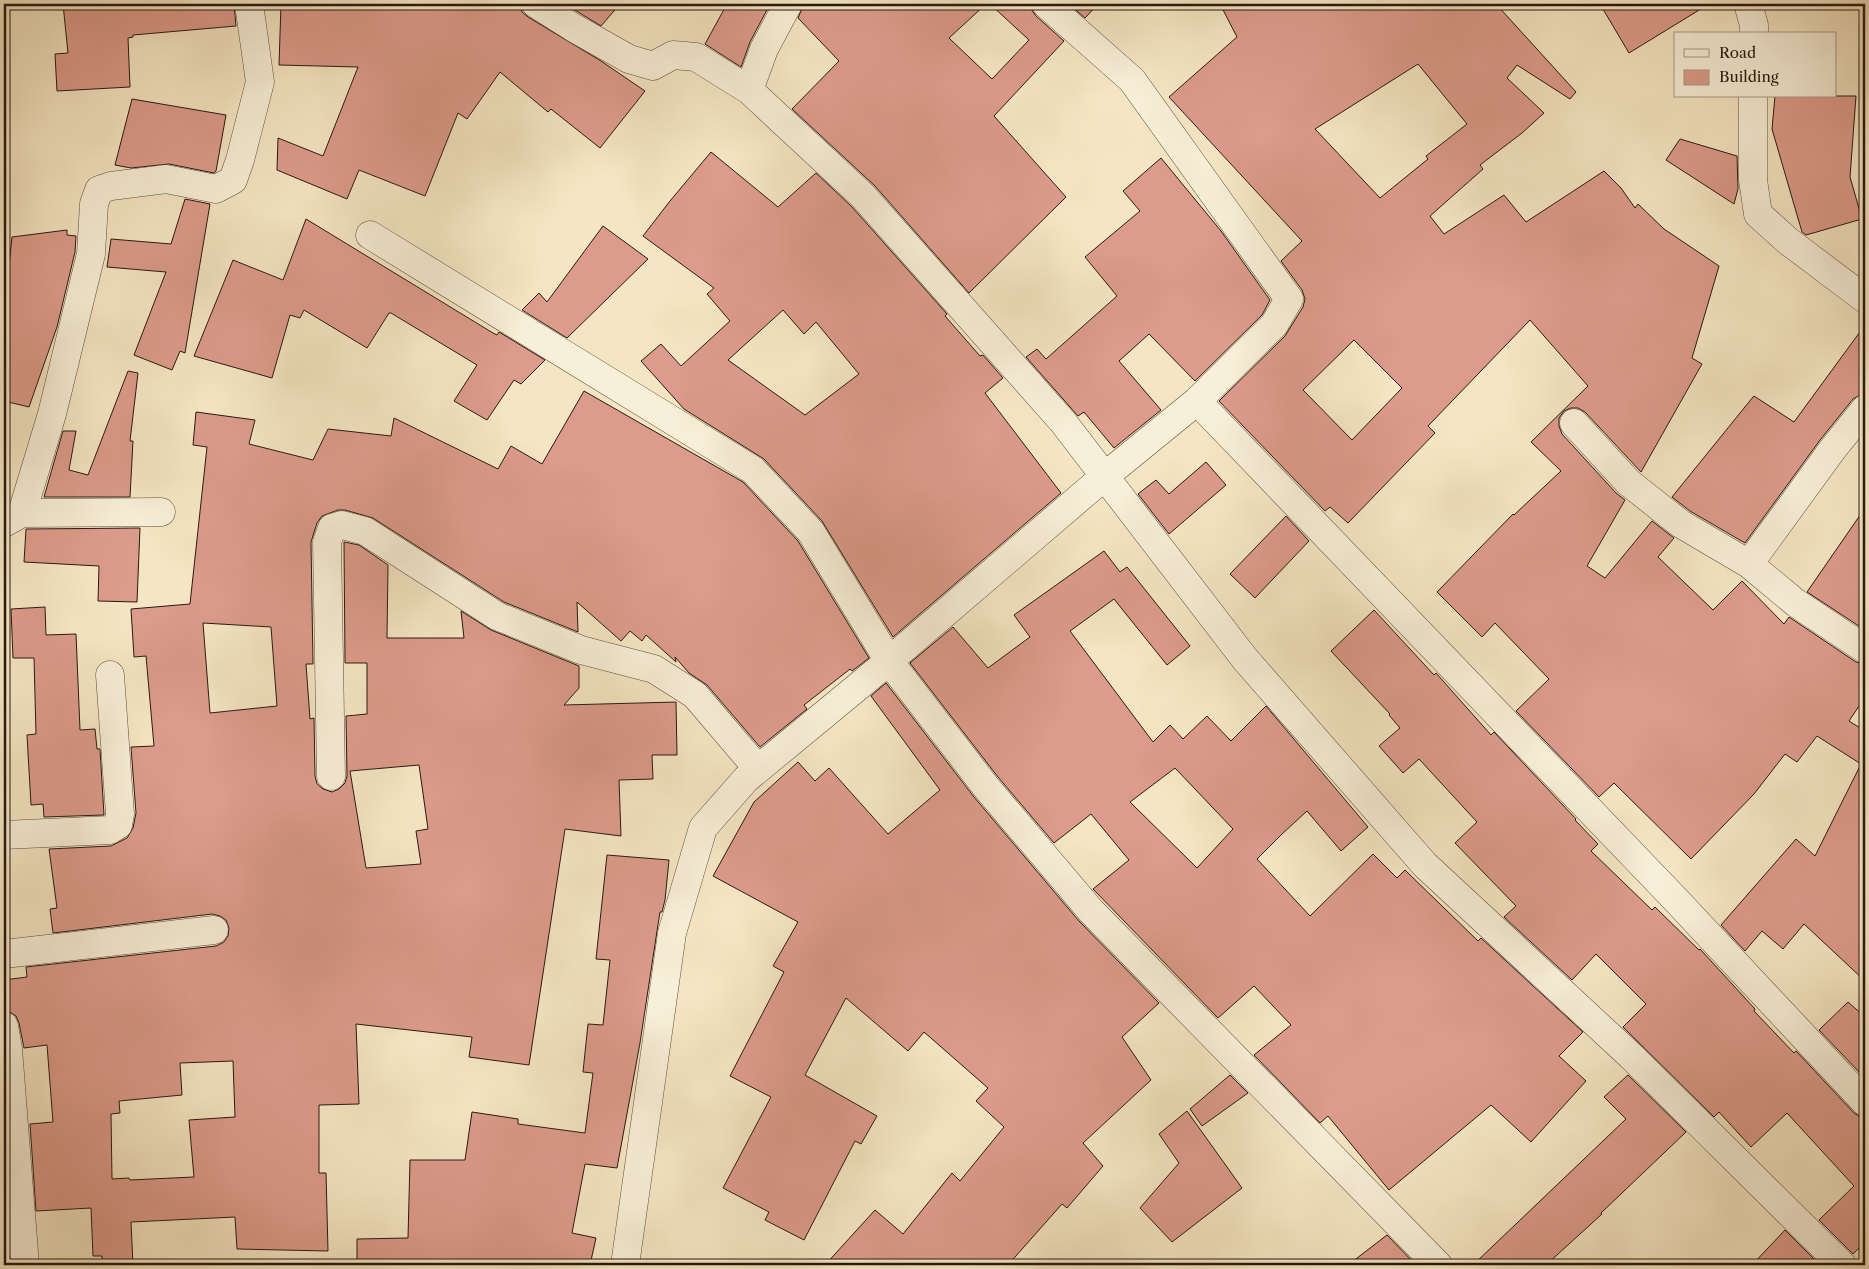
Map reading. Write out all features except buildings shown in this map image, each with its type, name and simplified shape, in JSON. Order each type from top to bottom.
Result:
[{"type":"street","points":[[161,512],[13,518],[52,414],[91,254],[94,204],[99,190],[111,186],[166,179],[216,189],[233,180],[260,82],[249,4]]},
{"type":"street","points":[[536,4],[629,59],[653,66],[673,55],[696,57],[749,90],[863,196],[1063,422],[1245,659],[1425,865],[1631,1056],[1842,1265]]},
{"type":"street","points":[[749,90],[764,50],[788,4]]},
{"type":"street","points":[[625,1265],[672,933],[703,828],[746,779],[889,661],[1105,476],[1197,401],[1274,325],[1289,298],[1132,80],[1046,4]]},
{"type":"street","points":[[1748,4],[1754,32]]},
{"type":"street","points":[[1753,98],[1753,180],[1758,214],[1788,241],[1865,299]]},
{"type":"street","points":[[370,235],[753,470],[811,532],[889,661],[986,787],[1091,911],[1438,1265]]},
{"type":"street","points":[[1197,401],[1656,880],[1865,1102]]},
{"type":"street","points":[[1749,564],[1832,450],[1865,409]]},
{"type":"street","points":[[1574,423],[1628,482],[1681,524],[1749,564],[1796,603],[1865,649]]},
{"type":"street","points":[[331,776],[327,542],[332,528],[342,525],[365,532],[497,616],[581,650],[654,669],[695,695],[758,769]]},
{"type":"street","points":[[4,835],[110,830],[118,825],[120,814],[110,675]]},
{"type":"street","points":[[4,954],[214,930]]},
{"type":"street","points":[[5,1041],[24,1265]]}]
